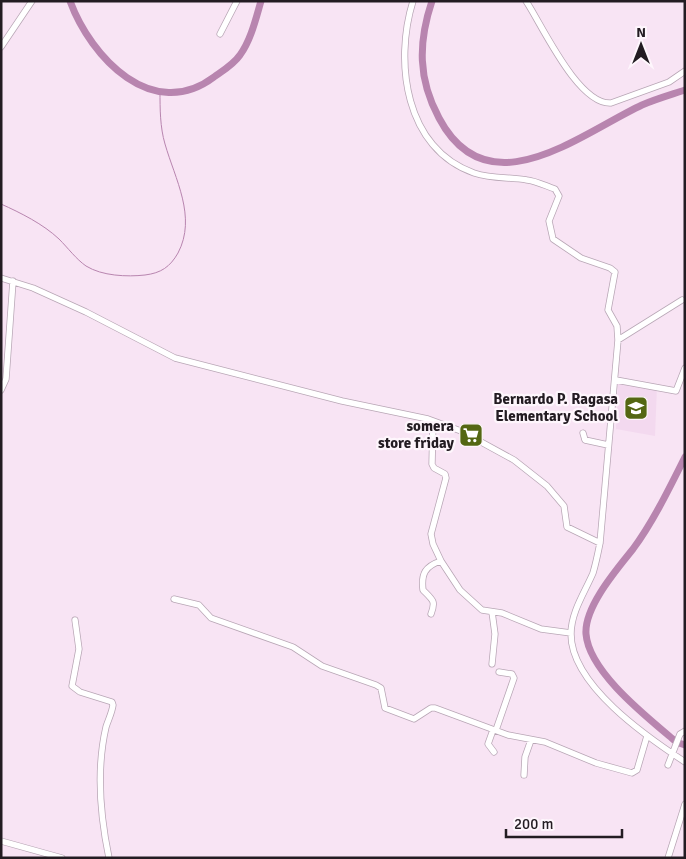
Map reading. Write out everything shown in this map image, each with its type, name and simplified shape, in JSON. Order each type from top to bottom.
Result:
[{"type":"street","points":[[1,47],[32,1]]},
{"type":"street","points":[[220,34],[237,1]]},
{"type":"street","points":[[413,1],[405,33],[404,71],[412,105],[427,136],[439,153],[470,171],[490,178],[532,181],[556,190],[559,196],[549,221],[553,239],[581,258],[616,272],[608,310],[617,326],[616,380],[608,445],[600,543],[592,574],[580,601],[571,633],[577,658],[586,675],[618,713],[685,762]]},
{"type":"street","points":[[526,1],[571,73],[584,89],[603,103],[611,103],[669,82],[685,71]]},
{"type":"street","points":[[1,278],[13,281],[86,312],[175,358],[433,421],[461,431],[514,460],[561,500],[564,506],[567,527],[600,543]]},
{"type":"street","points":[[1,390],[6,376],[13,281]]},
{"type":"street","points":[[618,340],[682,300]]},
{"type":"street","points":[[616,380],[676,391],[685,368]]},
{"type":"street","points":[[433,421],[432,464],[434,468],[445,474],[446,478],[431,534],[433,544],[441,561],[468,599],[482,610],[502,613],[541,629],[571,633]]},
{"type":"street","points":[[584,433],[585,440],[608,445]]},
{"type":"street","points":[[431,614],[434,602],[423,590],[423,574],[428,566],[441,561]]},
{"type":"street","points":[[174,599],[199,605],[211,618],[293,647],[322,666],[381,688],[383,706],[414,718],[431,708],[435,708],[495,730],[545,742],[596,763],[632,773],[637,770],[647,736]]},
{"type":"street","points":[[492,612],[494,634],[492,664]]},
{"type":"street","points":[[75,620],[80,649],[73,687],[80,692],[112,702],[114,705],[105,734],[100,783],[102,823],[109,858]]},
{"type":"street","points":[[494,752],[488,744],[514,678],[512,674],[499,672]]},
{"type":"street","points":[[668,765],[680,734],[685,731]]},
{"type":"street","points":[[524,775],[525,757],[531,740]]},
{"type":"street","points":[[668,858],[685,804]]},
{"type":"street","points":[[1,841],[62,858]]},
{"type":"shaded area","name":"Bernardo P. Ragasa Elementary School","points":[[618,381],[657,387],[655,436],[616,429]]},
{"type":"waterway","points":[[70,1],[80,23],[93,43],[109,62],[127,78],[147,88],[169,93],[191,89],[214,77],[235,61],[247,43],[261,1]]},
{"type":"waterway","points":[[432,1],[424,32],[422,61],[427,89],[439,118],[459,145],[483,159],[508,162],[536,157],[563,146],[642,105],[685,90]]},
{"type":"waterway","points":[[1,204],[46,228],[82,263],[99,272],[130,276],[151,274],[165,268],[178,253],[183,239],[185,212],[179,184],[162,131],[160,91]]},
{"type":"waterway","points":[[674,740],[621,693],[608,678],[597,663],[590,649],[586,634],[590,612],[596,601],[647,527],[685,457]]},
{"type":"waterway","points":[[679,743],[685,745]]},
{"type":"place","name":"Bernardo P. Ragasa Elementary School","points":[[636,408]]},
{"type":"place","name":"somera store friday","points":[[471,435]]}]
